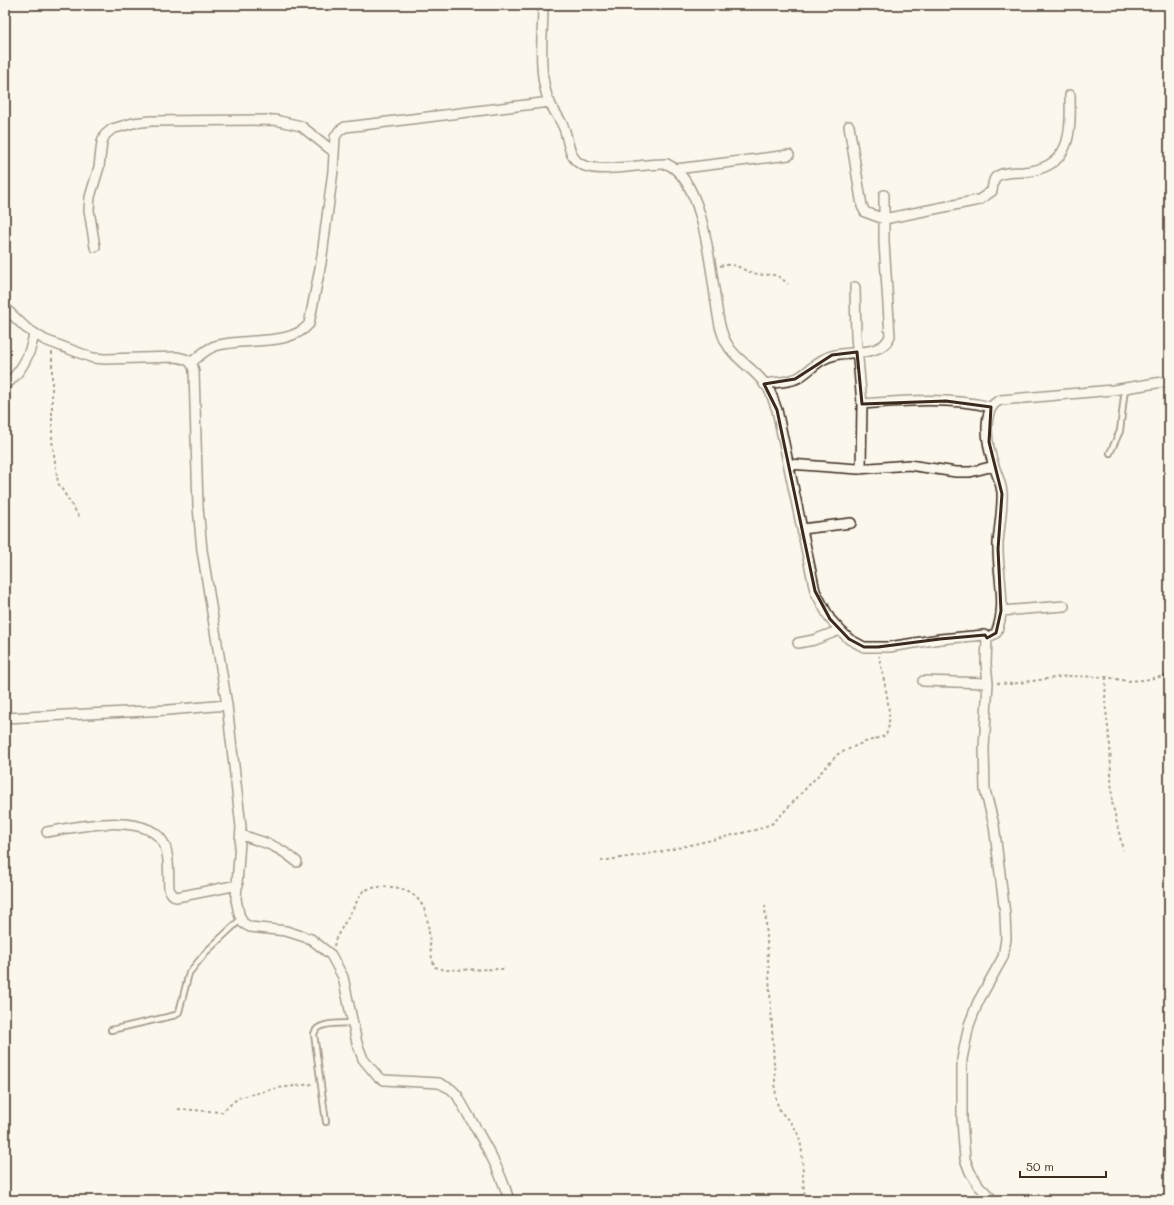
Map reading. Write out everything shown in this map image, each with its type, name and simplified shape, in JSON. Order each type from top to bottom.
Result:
[{"type":"street","points":[[543,5],[541,54],[544,84],[550,102],[561,119],[569,150],[575,160],[584,166],[599,168],[667,164],[676,169],[687,182],[702,221],[719,321],[724,339],[732,352],[768,388],[777,410],[815,591],[830,619],[849,639],[864,647],[878,647],[984,635],[987,638]]},
{"type":"street","points":[[849,126],[862,206],[865,212],[884,219],[979,200],[992,192],[993,181],[999,175],[1043,169],[1052,164],[1059,157],[1068,135],[1071,122],[1070,95]]},
{"type":"street","points":[[192,362],[213,347],[234,342],[278,339],[292,336],[303,331],[309,324],[321,263],[334,171],[335,137],[339,131],[345,127],[550,102]]},
{"type":"street","points":[[95,247],[89,210],[90,197],[99,167],[102,142],[112,129],[133,123],[151,121],[275,120],[301,126],[334,152]]},
{"type":"street","points":[[676,169],[789,155]]},
{"type":"street","points":[[764,384],[795,379],[819,361],[832,356],[880,348],[888,343],[890,336],[884,195]]},
{"type":"street","points":[[855,287],[857,352],[862,404],[861,469]]},
{"type":"street","points":[[5,308],[26,328],[34,333],[52,343],[76,352],[99,358],[176,357],[187,359],[192,362],[194,371],[198,507],[202,550],[227,705],[241,835],[236,899],[241,919],[243,923],[250,927],[286,931],[311,939],[331,955],[343,977],[352,1023],[363,1059],[378,1077],[384,1080],[439,1083],[451,1089],[457,1095],[503,1179],[509,1200]]},
{"type":"street","points":[[8,383],[24,366],[32,349],[34,333]]},
{"type":"street","points":[[987,638],[996,633],[1002,610],[998,549],[1002,494],[999,477],[994,466],[988,432],[988,414],[990,407],[995,402],[1001,400],[1125,388],[1169,381]]},
{"type":"street","points":[[862,404],[946,401],[970,402],[990,407]]},
{"type":"street","points":[[789,464],[861,469],[909,465],[963,472],[994,466]]},
{"type":"street","points":[[802,529],[851,523]]},
{"type":"street","points":[[1002,610],[1064,606]]},
{"type":"street","points":[[798,643],[814,640],[840,630]]},
{"type":"street","points":[[987,638],[986,664],[988,683],[984,748],[985,790],[994,825],[1005,914],[1006,939],[1003,957],[981,997],[969,1025],[962,1059],[962,1106],[965,1159],[970,1172],[979,1186],[993,1200]]},
{"type":"street","points":[[923,681],[988,683]]},
{"type":"street","points":[[5,718],[168,710],[227,705]]},
{"type":"street","points":[[47,832],[109,824],[133,825],[153,830],[166,847],[169,889],[176,897],[238,885]]},
{"type":"street","points":[[241,835],[269,843],[283,850],[297,862]]},
{"type":"lane","points":[[1110,453],[1120,431],[1125,388]]},
{"type":"lane","points":[[111,1030],[176,1015],[179,1012],[189,973],[206,952],[241,919]]},
{"type":"lane","points":[[326,1122],[314,1038],[315,1030],[322,1026],[352,1023]]},
{"type":"path","points":[[711,268],[728,264],[737,265],[752,273],[776,275],[788,284]]},
{"type":"path","points":[[52,343],[52,440],[58,483],[80,518]]},
{"type":"path","points":[[601,861],[660,852],[760,829],[773,823],[838,754],[862,743],[885,736],[889,731],[890,725],[878,647]]},
{"type":"path","points":[[988,683],[1011,684],[1068,676],[1106,676],[1127,681],[1144,680],[1169,674]]},
{"type":"path","points":[[1106,676],[1105,701],[1110,745],[1112,802],[1123,850]]},
{"type":"path","points":[[331,955],[336,938],[363,891],[382,886],[396,887],[419,900],[425,911],[435,966],[445,970],[504,969]]},
{"type":"path","points":[[765,905],[776,1098],[778,1109],[796,1131],[806,1200]]},
{"type":"path","points":[[178,1109],[222,1112],[238,1098],[277,1088],[320,1083]]},
{"type":"highlighted area","points":[[857,352],[862,404],[946,401],[991,407],[989,442],[1002,494],[998,549],[1001,611],[996,633],[987,638],[985,635],[878,647],[864,647],[849,639],[830,619],[815,591],[777,410],[764,384],[795,379],[832,355]]}]
